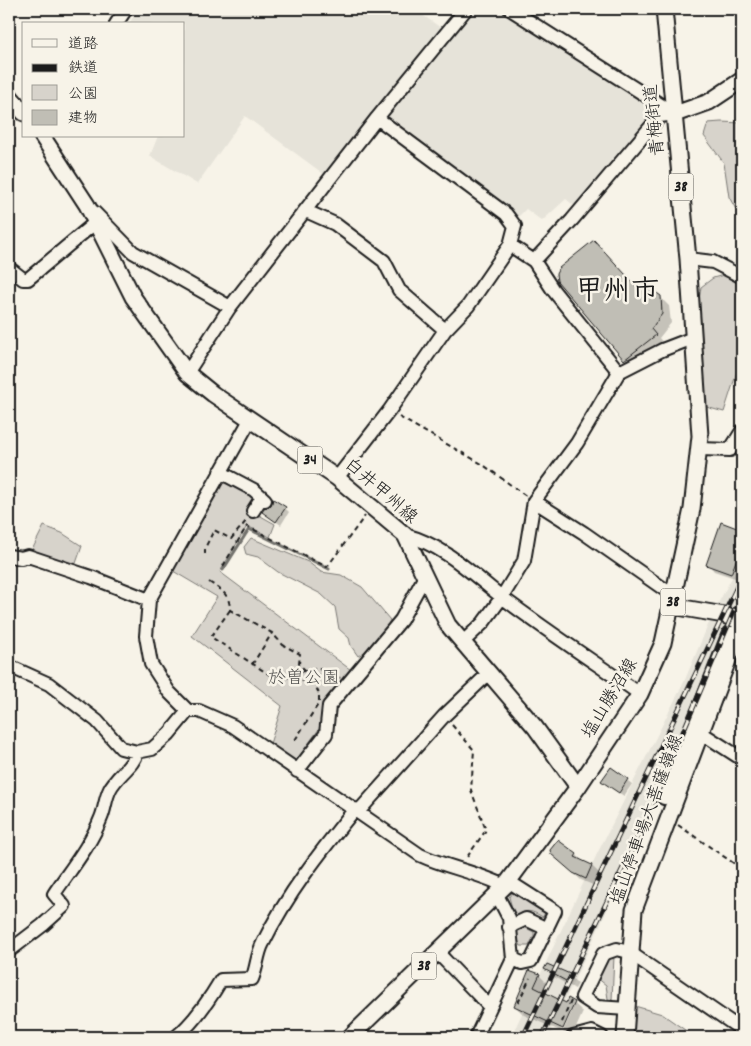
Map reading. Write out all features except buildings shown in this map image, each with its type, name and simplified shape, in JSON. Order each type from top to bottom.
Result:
[{"type":"main road","name":"青梅街道","points":[[664,9],[688,259]]},
{"type":"main road","points":[[675,114],[709,102],[742,80]]},
{"type":"main road","points":[[9,95],[22,111]]},
{"type":"main road","name":"白井甲州線","points":[[43,138],[87,205],[133,297],[187,373],[250,420],[337,478],[405,535],[448,625],[535,727],[578,787]]},
{"type":"main road","name":"塩山勝沼線","points":[[350,1037],[504,887],[578,787],[640,694],[663,643],[692,509],[700,449],[699,405],[688,259]]},
{"type":"main road","points":[[673,601],[715,613],[741,626]]},
{"type":"main road","name":"塩山停車場大菩薩嶺線","points":[[625,1037],[634,910],[667,818],[741,626]]},
{"type":"street","points":[[117,22],[126,9]]},
{"type":"street","points":[[187,373],[230,307],[377,118],[466,9]]},
{"type":"street","points":[[510,9],[675,114]]},
{"type":"street","points":[[534,261],[572,220],[660,116],[675,114]]},
{"type":"street","points":[[337,478],[389,411],[445,330],[468,306],[510,244],[515,226],[506,214],[377,118]]},
{"type":"street","points":[[87,205],[133,252],[230,307]]},
{"type":"street","points":[[306,211],[336,224],[384,261],[399,290],[445,330]]},
{"type":"street","points":[[9,268],[23,279],[28,279],[96,222]]},
{"type":"street","points":[[510,244],[534,261],[553,290],[619,372]]},
{"type":"street","points":[[688,259],[713,262],[742,277]]},
{"type":"street","points":[[463,642],[483,622],[502,597],[524,561],[534,501],[577,443],[619,372],[662,350],[693,338]]},
{"type":"street","points":[[250,420],[149,600],[146,636],[151,664],[169,692],[188,711],[199,711],[233,726],[357,811],[402,845],[442,865],[460,868],[555,911],[531,961],[522,963],[513,959]]},
{"type":"street","points":[[700,449],[730,450],[742,431]]},
{"type":"street","points":[[220,472],[263,499],[252,511]]},
{"type":"street","points":[[534,501],[584,533],[673,601]]},
{"type":"street","points":[[405,535],[426,540],[471,570],[502,597],[640,694]]},
{"type":"street","points":[[9,556],[21,558],[28,556],[91,577],[149,600]]},
{"type":"street","points":[[297,771],[326,734],[329,706],[400,620],[425,576]]},
{"type":"street","points":[[664,798],[729,633],[741,626]]},
{"type":"street","points":[[9,666],[49,684],[97,721],[122,748],[137,752],[152,749],[169,734],[188,711]]},
{"type":"street","points":[[176,1037],[185,1031],[203,1010],[221,980],[252,980],[262,944],[282,909],[318,854],[444,716],[489,673]]},
{"type":"street","points":[[700,732],[742,759]]},
{"type":"street","points":[[9,951],[44,925],[64,906],[54,894],[88,844],[102,817],[104,803],[110,788],[135,758],[137,752]]},
{"type":"street","points":[[476,1037],[489,1006],[513,959],[504,887]]},
{"type":"street","points":[[510,927],[526,920],[547,930]]},
{"type":"street","points":[[627,1009],[597,1007],[582,997],[603,954],[617,949],[630,952],[742,1028]]},
{"type":"street","points":[[438,953],[489,1006]]},
{"type":"street","points":[[573,1037],[592,1032],[598,1033],[602,1037]]},
{"type":"path","points":[[389,411],[482,464],[534,501]]},
{"type":"path","points":[[223,566],[247,526],[327,567],[372,506]]},
{"type":"path","points":[[205,554],[205,548],[214,530],[231,539],[252,511]]},
{"type":"path","points":[[209,582],[227,595],[230,600],[230,610],[211,637],[270,675],[301,681],[312,680],[323,671]]},
{"type":"path","points":[[230,610],[272,633],[283,645],[300,654],[299,664],[305,670]]},
{"type":"path","points":[[252,665],[272,633]]},
{"type":"path","points":[[292,678],[305,670],[319,669],[335,674],[347,683]]},
{"type":"path","points":[[295,740],[319,703],[319,694],[312,680]]},
{"type":"path","points":[[444,716],[474,750],[471,790],[486,830],[460,868]]},
{"type":"path","points":[[667,818],[742,869]]},
{"type":"path","points":[[518,1003],[530,978]]},
{"type":"path","points":[[562,1022],[571,1001]]},
{"type":"shaded area","points":[[138,9],[414,9],[441,28],[325,175],[245,116],[197,184],[150,156],[157,138],[185,138],[185,22],[130,22]]},
{"type":"shaded area","points":[[473,9],[502,9],[560,48],[661,108],[577,208],[566,199],[542,221],[526,209],[518,217],[384,119]]},
{"type":"shaded area","points":[[742,559],[742,602],[603,919],[551,1030],[555,1037],[511,1037],[597,854],[684,682],[714,611]]},
{"type":"green space","points":[[708,123],[742,123],[742,220],[729,197],[724,163],[704,136]]},
{"type":"green space","points":[[734,272],[742,277],[742,356],[724,412],[699,405],[693,338],[701,287],[713,278]]},
{"type":"green space","name":"於曽公園","points":[[219,474],[258,496],[250,510],[275,524],[270,537],[247,526],[220,572],[355,673],[328,717],[291,767],[268,750],[282,706],[192,636],[217,597],[168,568]]},
{"type":"green space","points":[[44,526],[62,533],[82,546],[74,569],[30,554]]},
{"type":"green space","points":[[251,538],[308,562],[321,572],[341,575],[362,587],[390,620],[385,631],[374,645],[358,656],[351,646],[349,638],[339,629],[335,607],[321,594],[278,572],[258,557],[246,554],[244,547]]},
{"type":"green space","points":[[512,893],[546,910],[543,917],[527,911],[521,913],[520,919],[515,919],[509,897]]},
{"type":"green space","points":[[524,927],[534,932],[529,946],[521,946],[516,936],[516,929]]},
{"type":"green space","points":[[614,956],[612,1000],[608,999],[606,985],[597,978],[607,957]]},
{"type":"green space","points":[[628,1004],[662,1014],[695,1037],[626,1037]]},
{"type":"waterway","points":[[223,570],[249,529],[329,569]]},
{"type":"railway","points":[[523,1037],[742,576]]},
{"type":"railway","points":[[542,1037],[644,824],[735,609]]},
{"type":"district","name":"甲州市","points":[[617,294]]}]
